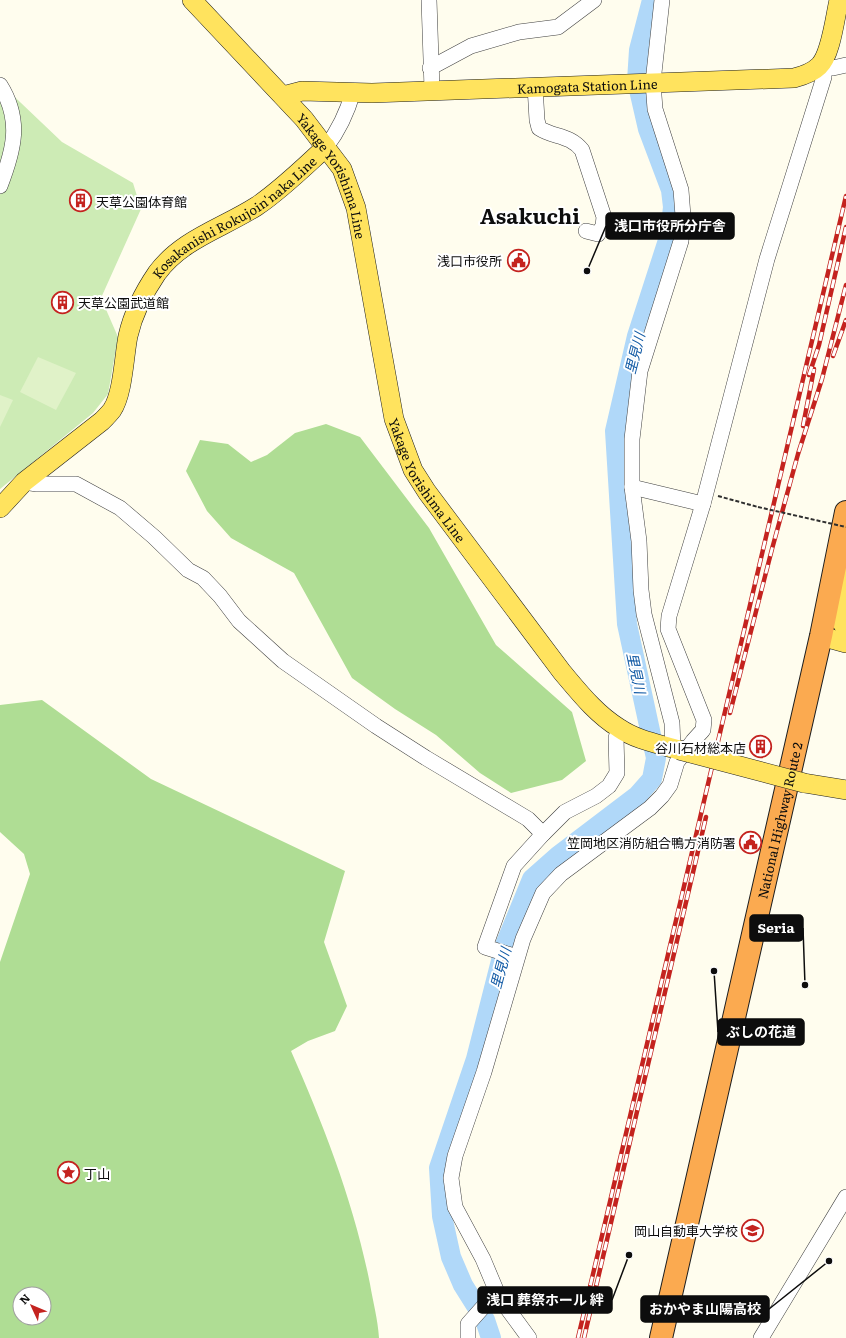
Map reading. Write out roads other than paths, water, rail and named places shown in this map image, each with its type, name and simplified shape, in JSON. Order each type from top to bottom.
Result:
[{"type":"highway","name":"National Highway Route 2","points":[[661,1338],[821,636],[846,512]]},
{"type":"main road","name":"Yakage Yorishima Line","points":[[192,0],[283,96],[326,147],[342,169],[356,208],[387,388],[394,419],[413,470],[427,492],[562,672],[583,697],[625,732],[672,748],[804,783],[846,790]]},
{"type":"main road","points":[[820,66],[827,53],[839,0]]},
{"type":"main road","name":"Kamogata Station Line","points":[[283,96],[302,91],[353,92],[432,90],[794,78],[806,74],[820,66]]},
{"type":"main road","points":[[0,508],[24,482],[90,432],[113,409],[119,388],[128,335],[140,301],[157,274],[171,256],[188,244],[255,207],[277,192],[326,147]]},
{"type":"main road","points":[[843,532],[846,561]]},
{"type":"main road","points":[[846,568],[837,609],[841,622],[846,628]]},
{"type":"main road","points":[[821,636],[846,643]]},
{"type":"street","points":[[429,0],[430,68],[432,90]]},
{"type":"street","points":[[430,68],[471,46],[519,32],[558,27],[594,0]]},
{"type":"street","points":[[662,0],[649,82],[655,109],[681,190],[683,216],[681,241],[640,371],[632,439],[632,487],[639,541],[640,590],[643,608],[672,723],[672,748]]},
{"type":"street","points":[[529,1338],[495,1297],[483,1259],[455,1207],[451,1178],[455,1156],[484,1072],[523,939],[543,893],[561,874],[650,808],[670,785],[677,762],[692,740],[703,730],[704,720],[668,630],[669,616],[704,498],[767,259],[824,77],[820,66],[833,68],[846,65]]},
{"type":"street","points":[[0,85],[10,105],[14,126],[11,156],[0,186]]},
{"type":"street","points":[[535,86],[536,120],[539,128],[547,133],[568,138],[576,142],[582,150],[604,217],[603,226],[598,234],[586,231]]},
{"type":"street","points":[[326,147],[337,132],[347,111],[353,92]]},
{"type":"street","points":[[24,482],[37,484],[76,484],[120,508],[154,537],[188,570],[203,578],[220,596],[239,621],[283,661],[419,754],[528,819],[543,834]]},
{"type":"street","points":[[632,487],[704,498]]},
{"type":"street","points":[[518,957],[485,947],[514,866],[565,812],[596,796],[609,786],[617,772],[616,738],[625,732]]},
{"type":"street","points":[[760,1338],[846,1197]]},
{"type":"street","points":[[468,1331],[495,1297]]},
{"type":"waterway","name":"里見川","points":[[491,1338],[485,1320],[463,1285],[451,1257],[442,1216],[439,1168],[476,1059],[505,945],[532,879],[558,856],[637,796],[652,779],[656,758],[627,624],[615,431],[637,336],[670,234],[673,207],[671,190],[648,129],[637,81],[639,50],[652,0]]},
{"type":"railway","points":[[578,1338],[846,196]]},
{"type":"railway","points":[[809,375],[819,345],[846,227]]},
{"type":"railway","points":[[730,713],[772,549],[798,454],[822,379],[846,285]]},
{"type":"railway","points":[[833,356],[846,320]]},
{"type":"railway","points":[[803,426],[814,369]]},
{"type":"railway","points":[[584,1338],[706,817]]},
{"type":"place","name":"天草公園体育館","points":[[81,201]]},
{"type":"place","name":"浅口市役所","points":[[518,260]]},
{"type":"place","name":"浅口市役所分庁舎","points":[[587,271]]},
{"type":"place","name":"天草公園武道館","points":[[63,302]]},
{"type":"place","name":"谷川石材総本店","points":[[761,747]]},
{"type":"place","name":"笠岡地区消防組合鴨方消防署","points":[[751,842]]},
{"type":"place","name":"ぶしの花道","points":[[714,971]]},
{"type":"place","name":"Seria","points":[[805,985]]},
{"type":"place","name":"丁山","points":[[68,1173]]},
{"type":"place","name":"岡山自動車大学校","points":[[753,1230]]},
{"type":"place","name":"浅口 葬祭ホール 絆","points":[[629,1255]]},
{"type":"place","name":"おかやま山陽高校","points":[[829,1261]]},
{"type":"district","name":"Asakuchi","points":[[530,214]]}]
